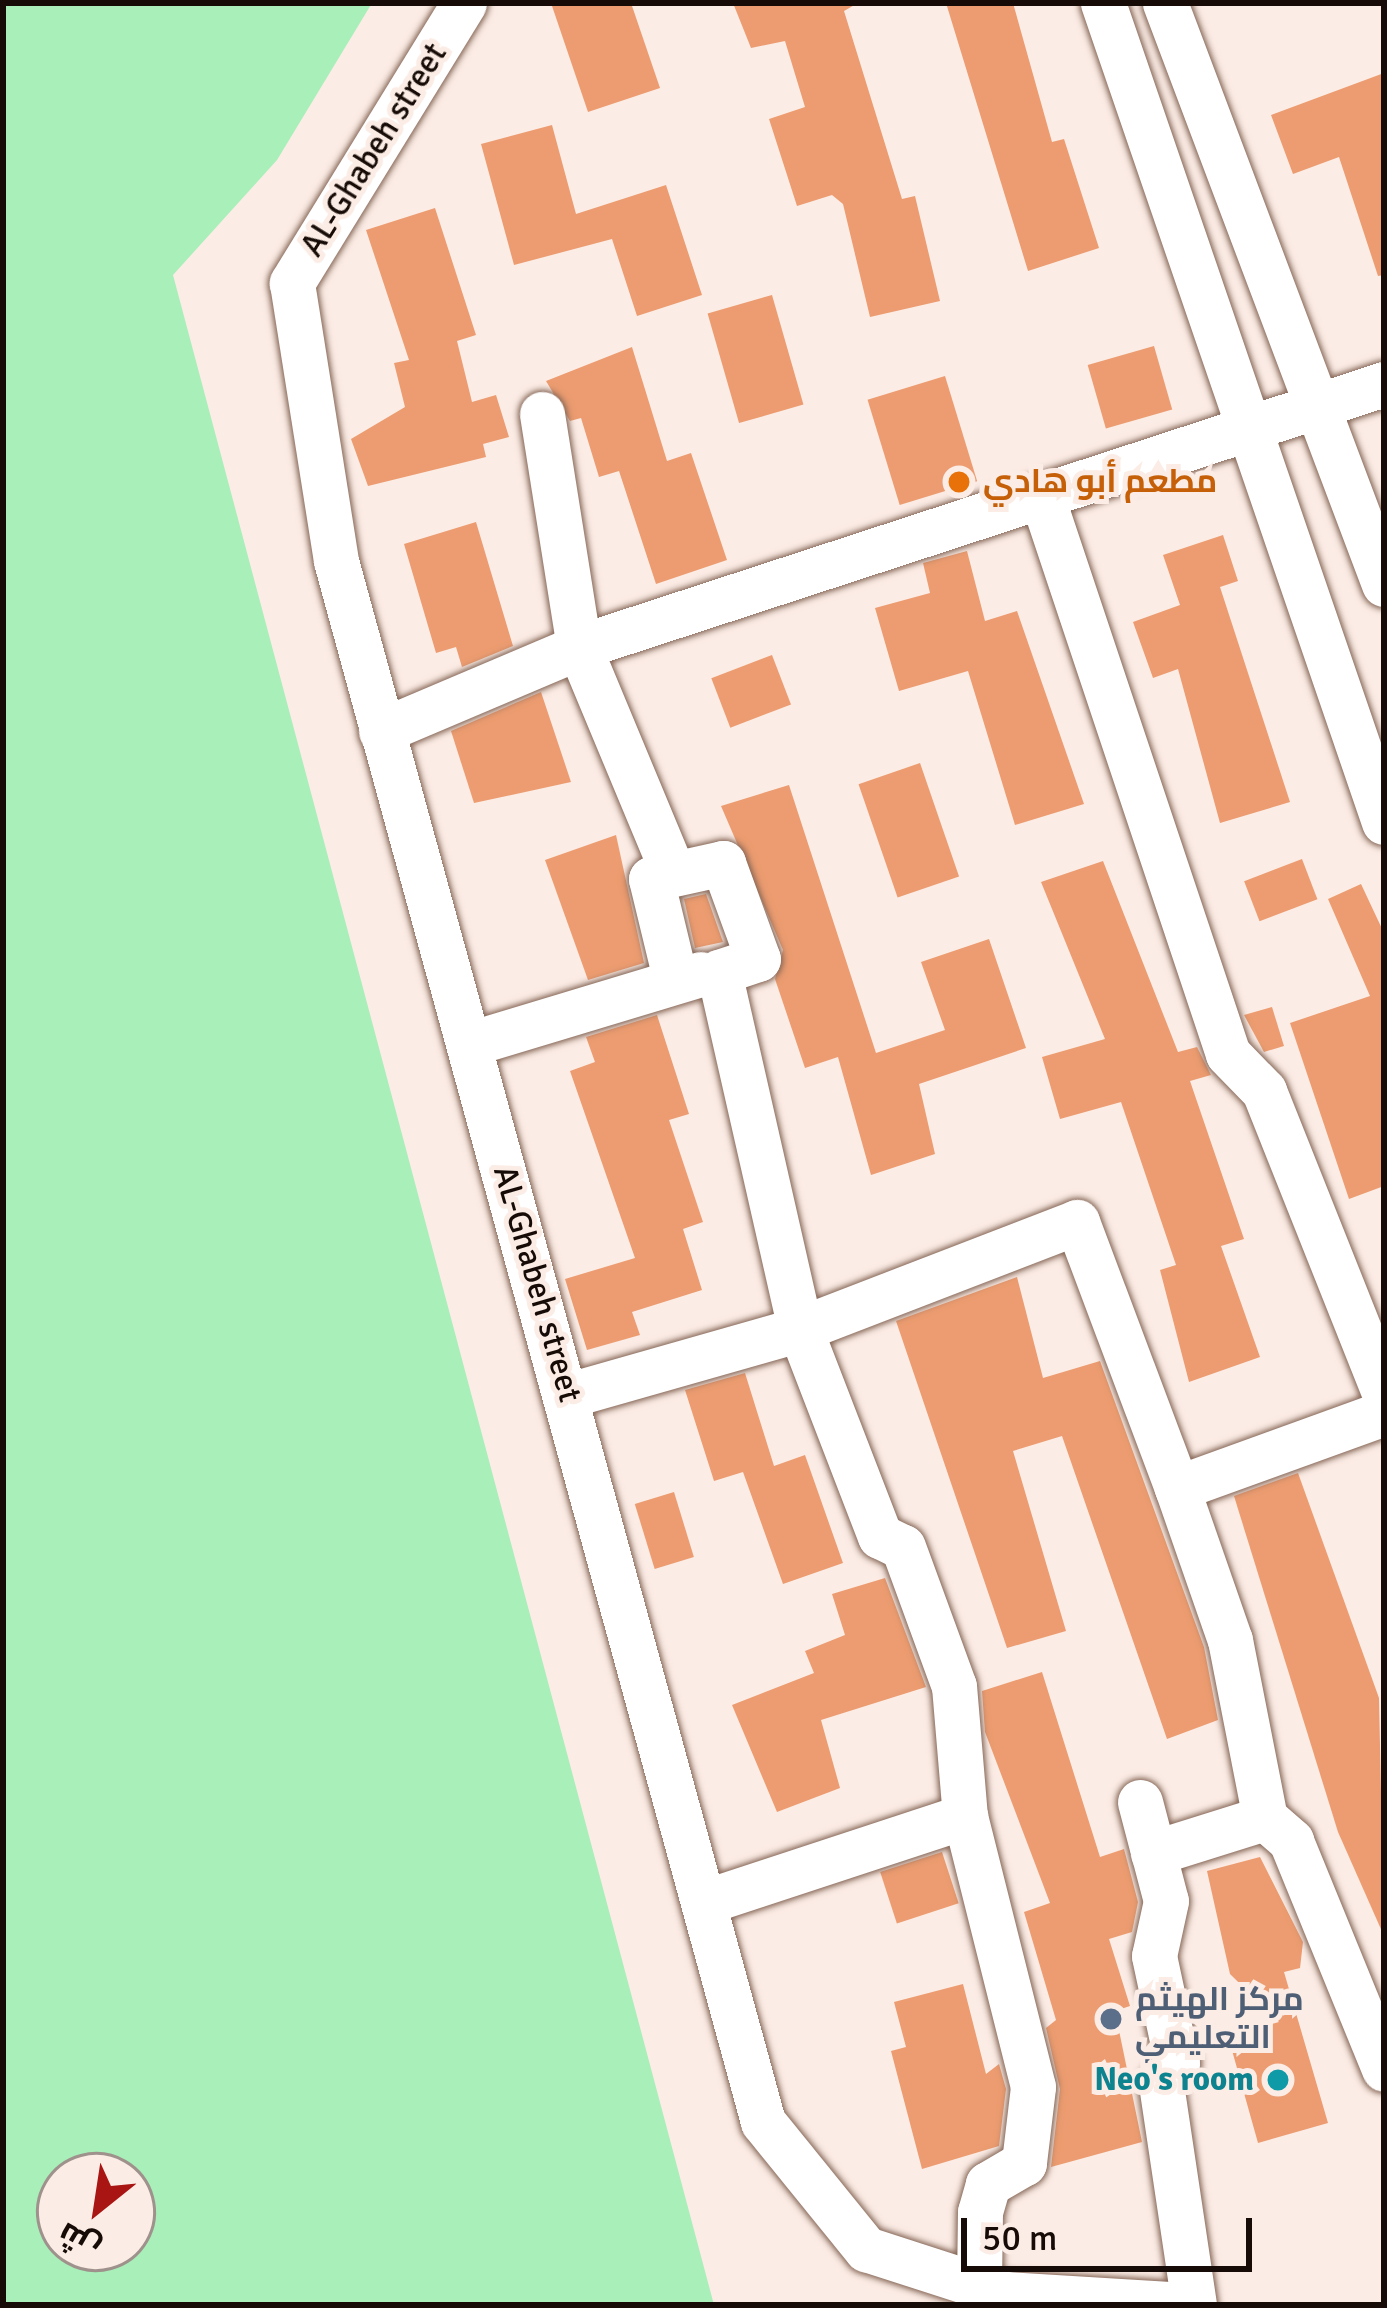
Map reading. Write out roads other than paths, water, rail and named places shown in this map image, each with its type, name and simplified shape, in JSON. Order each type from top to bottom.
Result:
[{"type":"street","name":"AL-Ghabeh street","points":[[464,3],[292,283],[336,561],[568,1395],[763,2122],[866,2249],[979,2285],[1190,2305]]},
{"type":"street","points":[[1103,3],[1384,822]]},
{"type":"street","points":[[1175,6],[1324,407],[1384,584]]},
{"type":"street","points":[[381,730],[579,647],[1384,384]]},
{"type":"street","points":[[542,414],[579,647],[673,873]]},
{"type":"street","points":[[1042,496],[1228,1054],[1264,1091],[1384,1393]]},
{"type":"street","points":[[469,1044],[697,975],[758,959],[723,863],[651,879],[697,975],[800,1329],[880,1536],[903,1547],[954,1686],[964,1816],[1033,2087],[1024,2163],[988,2184],[980,2212],[979,2285]]},
{"type":"street","points":[[568,1395],[800,1329],[1077,1222],[1230,1640],[1265,1818],[1291,1841],[1384,2069]]},
{"type":"street","points":[[1177,1488],[1384,1413]]},
{"type":"street","points":[[1140,1802],[1166,1901],[1154,1956],[1177,2063],[1161,2084],[1190,2305]]},
{"type":"street","points":[[704,1902],[964,1816]]},
{"type":"street","points":[[1153,1853],[1265,1818]]},
{"type":"place","name":"مطعم أبو هادي","points":[[959,482]]},
{"type":"place","name":"مركز الهيثم التعليمي","points":[[1111,2019]]},
{"type":"place","name":"Neo's room","points":[[1278,2080]]}]
